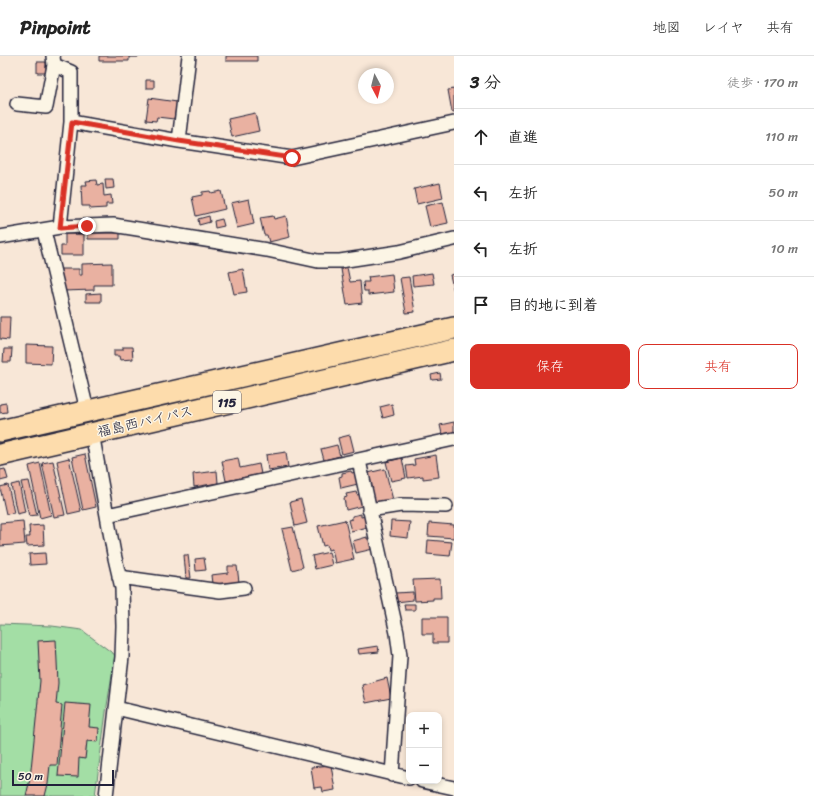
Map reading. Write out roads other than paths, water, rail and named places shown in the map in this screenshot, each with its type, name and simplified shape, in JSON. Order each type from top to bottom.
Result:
[{"type":"highway","name":"福島西バイパス","points":[[0,431],[87,410],[454,328]]},
{"type":"highway","name":"福島西バイパス","points":[[0,454],[454,350]]},
{"type":"street","points":[[179,141],[189,56]]},
{"type":"street","points":[[16,104],[46,106],[54,61],[71,72],[72,122],[60,228]]},
{"type":"street","points":[[72,122],[179,141],[292,158],[454,123]]},
{"type":"street","points":[[0,237],[60,228],[113,225],[252,247],[318,261],[340,261],[391,253],[454,240]]},
{"type":"street","points":[[44,230],[87,410]]},
{"type":"street","points":[[92,433],[122,588],[122,657],[106,796]]},
{"type":"street","points":[[107,516],[454,439]]},
{"type":"street","points":[[359,461],[397,633],[400,656],[392,774]]},
{"type":"street","points":[[369,510],[401,505],[446,506]]},
{"type":"street","points":[[119,577],[220,591],[244,588]]},
{"type":"street","points":[[116,708],[406,777]]},
{"type":"street","points":[[436,784],[454,788]]}]
